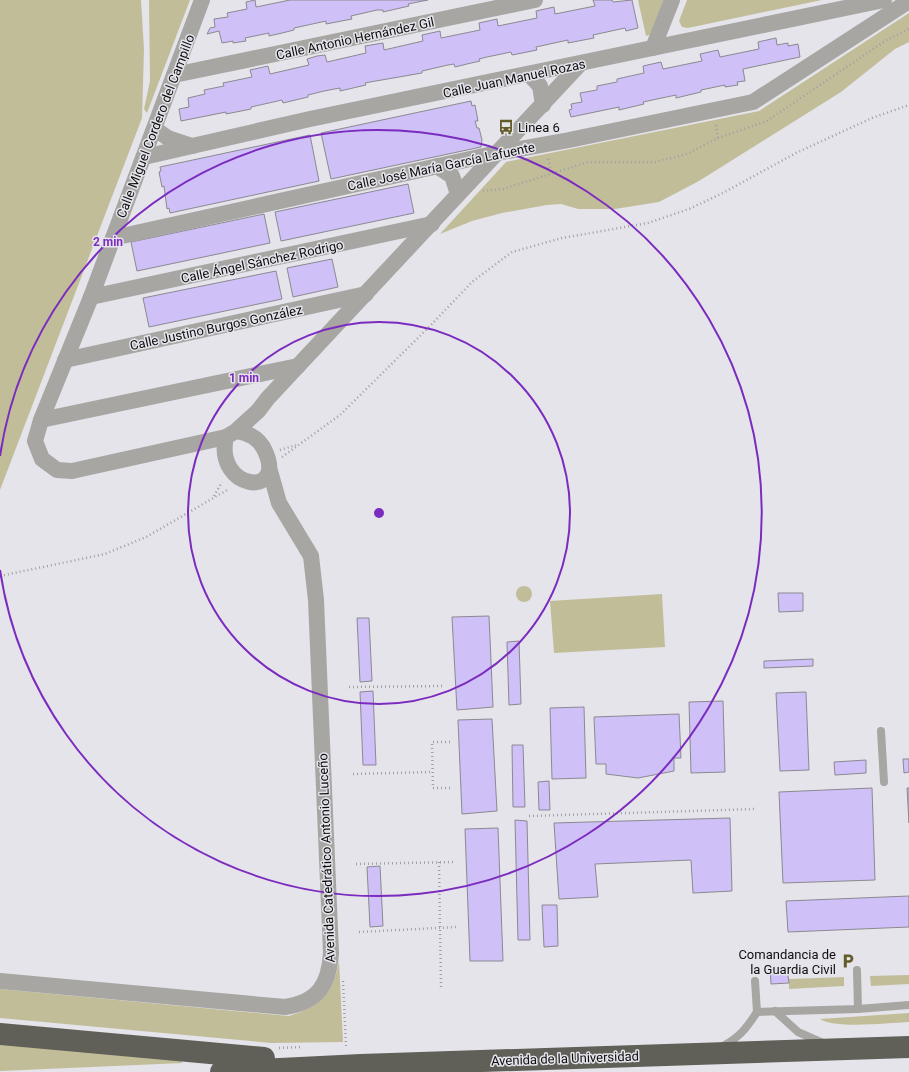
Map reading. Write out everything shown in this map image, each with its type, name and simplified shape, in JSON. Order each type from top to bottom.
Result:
[{"type":"highway","points":[[0,1034],[210,1054],[357,1055]]},
{"type":"highway","name":"Avenida de la Universidad","points":[[221,1072],[357,1055],[697,1054],[909,1047]]},
{"type":"street","name":"Calle Miguel Cordero del Campillo","points":[[202,0],[92,297],[41,420],[35,441],[42,459],[57,470],[72,471],[198,443],[231,434]]},
{"type":"street","name":"Calle Antonio Hernández Gil","points":[[174,75],[535,0]]},
{"type":"street","points":[[653,48],[672,0]]},
{"type":"street","name":"Calle Juan Manuel Rozas","points":[[144,157],[310,119],[884,0]]},
{"type":"street","name":"Calle José María García Lafuente","points":[[113,238],[497,153],[569,140],[753,102],[909,1]]},
{"type":"street","points":[[848,8],[861,21],[859,34]]},
{"type":"street","points":[[231,434],[246,433],[253,436],[263,448],[269,464],[264,479],[257,482],[245,482],[233,472],[225,454],[224,446],[231,434],[258,411],[268,398],[432,224],[458,194],[543,106],[580,64]]},
{"type":"street","points":[[530,74],[540,86],[543,106]]},
{"type":"street","points":[[154,129],[168,138],[192,146]]},
{"type":"street","points":[[437,166],[452,176],[458,194]]},
{"type":"street","name":"Calle Ángel Sánchez Rodrigo","points":[[92,297],[432,224]]},
{"type":"street","name":"Calle Justino Burgos González","points":[[65,360],[366,294]]},
{"type":"street","points":[[41,420],[298,366]]},
{"type":"street","points":[[253,436],[258,411]]},
{"type":"street","points":[[198,443],[225,454]]},
{"type":"street","name":"Avenida Catedrático Antonio Luceño","points":[[0,981],[285,1007],[299,1005],[307,1001],[321,988],[328,976],[331,953],[316,600],[311,556],[279,503],[269,464]]},
{"type":"street","name":"Avenida Catedrático Antonio Luceño","points":[[250,482],[279,503]]},
{"type":"lane","points":[[881,731],[884,782]]},
{"type":"lane","points":[[857,970],[858,1010]]},
{"type":"lane","points":[[697,1054],[715,1050],[736,1040],[748,1026],[757,1012],[755,981]]},
{"type":"lane","points":[[757,1012],[858,1010],[909,1005]]},
{"type":"lane","points":[[775,1011],[798,1032],[820,1042],[849,1049]]},
{"type":"path","points":[[269,464],[300,444],[340,414],[430,326],[472,282],[512,252],[562,238],[648,223],[689,209],[723,193],[796,153],[872,118],[909,105]]},
{"type":"path","points":[[269,464],[300,444]]},
{"type":"path","points":[[0,576],[105,554],[146,537],[213,497]]},
{"type":"path","points":[[349,687],[443,686]]},
{"type":"path","points":[[450,742],[432,742],[432,788],[450,788]]},
{"type":"path","points":[[353,774],[432,772]]},
{"type":"path","points":[[529,816],[756,809]]},
{"type":"path","points":[[439,862],[441,987]]},
{"type":"path","points":[[356,864],[455,862]]},
{"type":"path","points":[[359,932],[457,927]]},
{"type":"path","points":[[343,974],[346,1046]]},
{"type":"path","points":[[338,1046],[346,1046],[357,1055]]},
{"type":"path","points":[[274,1047],[303,1047]]},
{"type":"shaded area","points":[[0,0],[141,0],[144,49],[142,118],[0,490]]},
{"type":"shaded area","points":[[149,0],[190,0],[147,113],[144,109],[150,81]]},
{"type":"shaded area","points":[[638,0],[664,0],[652,34],[646,36]]},
{"type":"shaded area","points":[[687,0],[822,0],[688,28],[682,27],[679,21]]},
{"type":"shaded area","points":[[909,13],[909,42],[895,49],[841,92],[699,181],[659,202],[615,209],[578,209],[561,204],[547,205],[502,213],[472,221],[440,234],[506,162],[759,111]]},
{"type":"shaded area","points":[[521,586],[527,586],[532,591],[530,600],[527,602],[521,602],[516,597],[516,591]]},
{"type":"shaded area","points":[[662,594],[665,647],[554,653],[550,601]]},
{"type":"shaded area","points":[[339,961],[343,1042],[271,1043],[0,1018],[0,989],[289,1016],[309,1008],[324,998],[333,983]]},
{"type":"shaded area","points":[[909,975],[909,984],[871,986],[870,976]]},
{"type":"shaded area","points":[[844,977],[844,986],[789,989],[789,979]]},
{"type":"shaded area","points":[[909,1013],[909,1022],[849,1025],[827,1022],[820,1019]]},
{"type":"shaded area","points":[[0,1043],[178,1059],[183,1063],[0,1071]]},
{"type":"building","points":[[255,0],[256,7],[290,0],[428,0],[408,4],[409,6],[383,12],[383,10],[377,10],[351,16],[352,19],[326,24],[326,21],[294,28],[294,30],[269,36],[269,33],[245,38],[246,41],[233,43],[233,41],[222,43],[219,31],[207,34],[210,28],[215,27],[214,19],[228,17],[227,13],[247,9],[246,2]]},
{"type":"building","points":[[593,0],[612,0],[613,2],[632,0],[638,28],[626,31],[625,28],[593,35],[594,38],[568,43],[568,40],[536,47],[537,50],[512,55],[511,52],[487,57],[479,59],[480,61],[455,67],[454,64],[448,65],[422,71],[422,73],[365,83],[366,85],[340,91],[340,88],[324,91],[308,95],[308,97],[283,103],[282,100],[251,107],[251,109],[226,114],[226,112],[181,121],[179,109],[189,107],[188,98],[205,94],[204,90],[224,86],[223,83],[252,77],[250,70],[268,66],[270,74],[309,65],[307,59],[317,56],[325,55],[327,62],[366,53],[365,46],[383,43],[384,50],[423,41],[422,35],[440,31],[441,38],[480,30],[479,23],[497,19],[498,26],[537,18],[536,11],[554,7],[555,14],[595,6]]},
{"type":"building","points":[[776,38],[777,45],[788,43],[788,46],[798,44],[800,57],[743,69],[745,81],[737,82],[738,85],[725,87],[725,85],[701,90],[701,92],[676,98],[676,95],[643,102],[644,104],[619,110],[619,107],[571,117],[569,110],[572,109],[571,104],[582,102],[580,93],[597,90],[597,86],[617,82],[617,79],[644,73],[643,66],[661,62],[663,69],[702,61],[700,54],[718,50],[720,57],[759,49],[758,42]]},
{"type":"building","points":[[471,101],[472,106],[475,105],[478,121],[475,121],[477,128],[479,128],[482,140],[481,147],[331,179],[321,133]]},
{"type":"building","points":[[310,135],[319,181],[170,213],[169,208],[167,209],[164,186],[162,187],[159,172],[161,171],[160,167]]},
{"type":"building","points":[[408,184],[414,213],[281,241],[275,212]]},
{"type":"building","points":[[264,214],[270,243],[137,271],[131,242]]},
{"type":"building","points":[[332,259],[338,287],[293,297],[287,268]]},
{"type":"building","points":[[276,271],[282,299],[149,327],[143,298]]},
{"type":"building","points":[[778,593],[803,593],[803,611],[779,612]]},
{"type":"building","points":[[489,616],[493,707],[457,710],[452,617]]},
{"type":"building","points":[[357,618],[369,618],[372,681],[360,682]]},
{"type":"building","points":[[519,641],[521,704],[509,705],[507,642]]},
{"type":"building","points":[[813,659],[813,666],[764,668],[764,661]]},
{"type":"building","points":[[373,691],[376,765],[363,765],[360,692]]},
{"type":"building","points":[[806,692],[809,770],[780,771],[776,693]]},
{"type":"building","points":[[723,701],[725,772],[691,773],[689,702]]},
{"type":"building","points":[[584,707],[586,778],[552,779],[550,708]]},
{"type":"building","points":[[679,714],[681,758],[674,758],[674,771],[638,778],[606,774],[606,764],[596,764],[594,717]]},
{"type":"building","points":[[492,719],[497,811],[462,814],[458,720]]},
{"type":"building","points":[[512,745],[523,745],[525,807],[513,807]]},
{"type":"building","points":[[903,759],[909,759],[909,772],[904,773]]},
{"type":"building","points":[[866,760],[866,773],[835,775],[834,762]]},
{"type":"building","points":[[549,781],[550,810],[539,810],[538,782]]},
{"type":"building","points":[[872,788],[875,880],[783,883],[779,792]]},
{"type":"building","points":[[907,788],[909,788],[909,823]]},
{"type":"building","points":[[730,818],[732,891],[693,893],[691,860],[595,864],[598,897],[559,899],[554,823]]},
{"type":"building","points":[[515,820],[527,821],[530,940],[518,940]]},
{"type":"building","points":[[498,828],[503,961],[470,961],[465,829]]},
{"type":"building","points":[[380,866],[383,926],[370,927],[367,867]]},
{"type":"building","points":[[909,896],[909,927],[788,932],[786,901]]},
{"type":"building","points":[[542,905],[557,905],[558,946],[544,947]]},
{"type":"building","points":[[787,967],[789,983],[771,984],[770,969]]},
{"type":"place","name":"Linea 6","points":[[506,127]]},
{"type":"place","name":"Comandancia de la Guardia Civil","points":[[848,961]]}]
